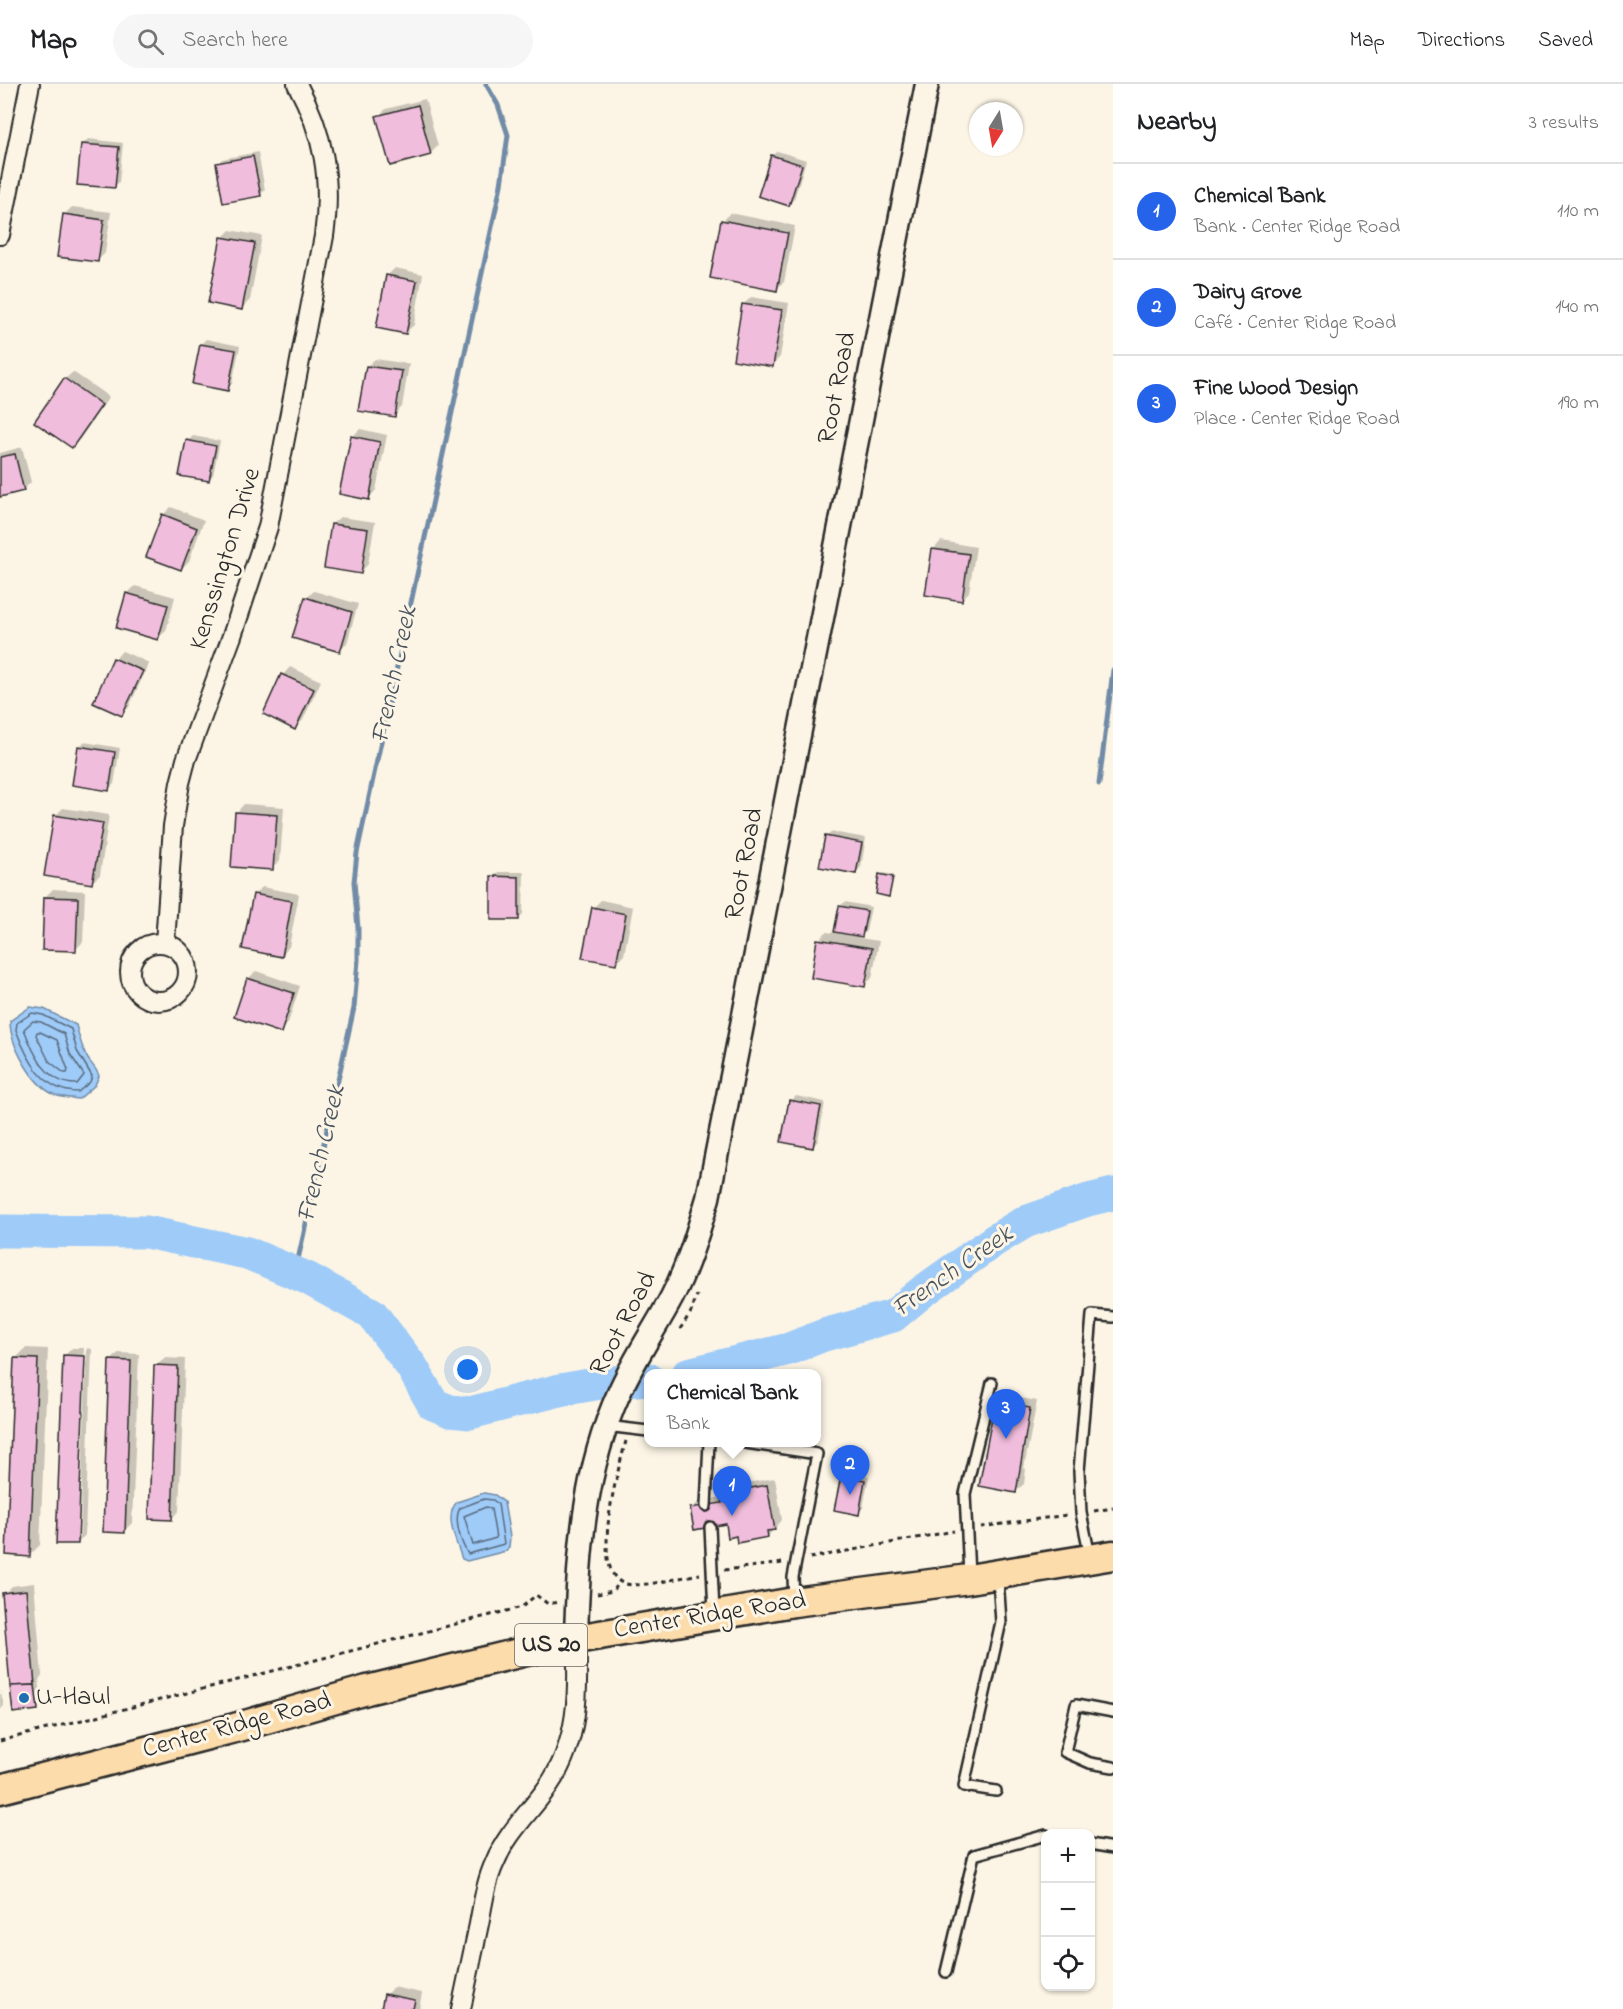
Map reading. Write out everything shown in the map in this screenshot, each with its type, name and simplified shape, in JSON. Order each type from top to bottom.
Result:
[{"type":"main road","name":"Center Ridge Road","points":[[0,1789],[231,1729],[367,1690],[576,1639],[794,1602],[969,1579],[1102,1557]]},
{"type":"street","points":[[0,235],[30,84]]},
{"type":"street","name":"Kenssington Drive","points":[[165,943],[173,826],[180,783],[268,527],[324,236],[328,199],[326,162],[310,108],[297,84]]},
{"type":"street","name":"Root Road","points":[[576,1639],[578,1566],[583,1523],[597,1456],[606,1426],[633,1362],[664,1311],[685,1268],[708,1198],[927,84]]},
{"type":"street","points":[[461,2009],[494,1863],[509,1835],[547,1788],[563,1762],[572,1737],[578,1681],[576,1639]]},
{"type":"lane","points":[[1102,1557],[1081,1513],[1079,1471],[1092,1315],[1113,1317]]},
{"type":"lane","points":[[969,1579],[965,1494],[992,1383]]},
{"type":"lane","points":[[606,1426],[644,1431]]},
{"type":"lane","points":[[706,1506],[709,1447]]},
{"type":"lane","points":[[767,1447],[816,1454],[793,1577],[794,1602]]},
{"type":"lane","points":[[710,1527],[715,1615]]},
{"type":"lane","points":[[996,1791],[964,1786],[1002,1622],[998,1573]]},
{"type":"lane","points":[[1113,1712],[1076,1705],[1065,1752],[1090,1763],[1113,1767]]},
{"type":"lane","points":[[946,1972],[974,1855],[1041,1836]]},
{"type":"lane","points":[[1095,1845],[1113,1848]]},
{"type":"path","points":[[629,1429],[615,1480],[609,1515],[607,1554],[609,1566],[615,1577],[627,1584],[796,1561],[966,1529],[1113,1508]]},
{"type":"path","points":[[613,1591],[621,1582]]},
{"type":"path","points":[[0,1741],[522,1607],[536,1595],[548,1604]]},
{"type":"water","points":[[30,1007],[44,1009],[76,1025],[84,1051],[99,1076],[95,1085],[79,1099],[58,1096],[46,1090],[31,1074],[18,1052],[10,1021]]},
{"type":"water","points":[[484,1493],[495,1495],[504,1502],[510,1537],[509,1547],[506,1551],[467,1561],[462,1559],[457,1545],[452,1530],[451,1515],[457,1502]]},
{"type":"building","points":[[418,105],[431,155],[390,166],[376,116]]},
{"type":"building","points":[[81,144],[119,147],[115,188],[77,185]]},
{"type":"building","points":[[771,155],[802,165],[789,206],[758,196]]},
{"type":"building","points":[[253,156],[261,196],[223,203],[216,163]]},
{"type":"building","points":[[63,214],[104,220],[98,262],[57,257]]},
{"type":"building","points":[[721,220],[788,233],[777,291],[710,278]]},
{"type":"building","points":[[221,237],[255,243],[242,310],[208,303]]},
{"type":"building","points":[[386,275],[417,281],[406,334],[376,328]]},
{"type":"building","points":[[742,304],[782,310],[773,367],[733,360]]},
{"type":"building","points":[[200,344],[236,350],[228,391],[192,384]]},
{"type":"building","points":[[366,366],[402,371],[395,417],[358,411]]},
{"type":"building","points":[[64,378],[102,405],[72,448],[34,422]]},
{"type":"building","points":[[351,436],[380,442],[369,500],[339,494]]},
{"type":"building","points":[[186,440],[216,446],[209,481],[179,476]]},
{"type":"building","points":[[15,454],[24,491],[0,497],[0,457]]},
{"type":"building","points":[[162,514],[197,528],[181,570],[146,557]]},
{"type":"building","points":[[331,524],[368,529],[361,574],[324,568]]},
{"type":"building","points":[[932,549],[969,554],[962,601],[925,595]]},
{"type":"building","points":[[126,593],[168,605],[158,640],[116,628]]},
{"type":"building","points":[[305,597],[352,612],[340,652],[292,638]]},
{"type":"building","points":[[113,658],[143,671],[122,716],[93,703]]},
{"type":"building","points":[[281,674],[314,689],[295,730],[263,714]]},
{"type":"building","points":[[78,746],[115,752],[109,791],[72,785]]},
{"type":"building","points":[[235,812],[277,815],[273,870],[231,867]]},
{"type":"building","points":[[54,815],[103,823],[92,884],[44,876]]},
{"type":"building","points":[[825,836],[862,843],[856,874],[819,867]]},
{"type":"building","points":[[879,874],[893,877],[889,897],[876,894]]},
{"type":"building","points":[[491,876],[519,877],[519,920],[491,920]]},
{"type":"building","points":[[253,894],[292,901],[282,957],[242,949]]},
{"type":"building","points":[[44,897],[78,898],[76,951],[42,950]]},
{"type":"building","points":[[839,906],[867,911],[862,937],[834,932]]},
{"type":"building","points":[[592,907],[626,914],[616,964],[582,958]]},
{"type":"building","points":[[817,939],[872,948],[865,987],[811,978]]},
{"type":"building","points":[[247,978],[294,993],[281,1033],[234,1017]]},
{"type":"building","points":[[789,1100],[821,1106],[813,1148],[781,1142]]},
{"type":"building","points":[[63,1355],[85,1356],[78,1544],[56,1544]]},
{"type":"building","points":[[14,1358],[38,1359],[30,1557],[6,1555]]},
{"type":"building","points":[[109,1360],[131,1361],[125,1533],[103,1532]]},
{"type":"building","points":[[154,1365],[178,1366],[172,1520],[149,1519]]},
{"type":"building","points":[[995,1402],[1030,1408],[1016,1493],[979,1486]]},
{"type":"building","points":[[841,1476],[865,1480],[859,1515],[834,1510]]},
{"type":"building","points":[[767,1485],[775,1530],[767,1531],[768,1537],[737,1543],[736,1536],[728,1538],[726,1524],[694,1530],[690,1508],[722,1503],[720,1494]]},
{"type":"building","points":[[26,1590],[35,1685],[10,1686],[2,1593]]},
{"type":"building","name":"U-Haul","points":[[35,1685],[38,1710],[13,1713],[10,1686]]},
{"type":"building","points":[[384,1994],[415,2000],[413,2009],[381,2009]]},
{"type":"waterway","name":"French Creek","points":[[295,1273],[354,1008],[358,960],[354,882],[357,853],[501,185],[508,135],[498,105],[486,84]]},
{"type":"waterway","points":[[1099,784],[1113,670]]},
{"type":"waterway","name":"French Creek","points":[[708,1369],[789,1349],[824,1335],[893,1316],[922,1292],[995,1240],[1025,1222],[1088,1200],[1113,1194]]},
{"type":"waterway","name":"French Creek","points":[[0,1231],[146,1232],[247,1253],[307,1278],[372,1314],[412,1367],[433,1404],[450,1411],[470,1413],[560,1390],[644,1379]]},
{"type":"place","name":"Fine Wood Design","points":[[1006,1439]]},
{"type":"place","name":"Dairy Grove","points":[[850,1495]]},
{"type":"place","name":"Chemical Bank","points":[[732,1516]]},
{"type":"place","name":"U-Haul","points":[[24,1698]]}]
